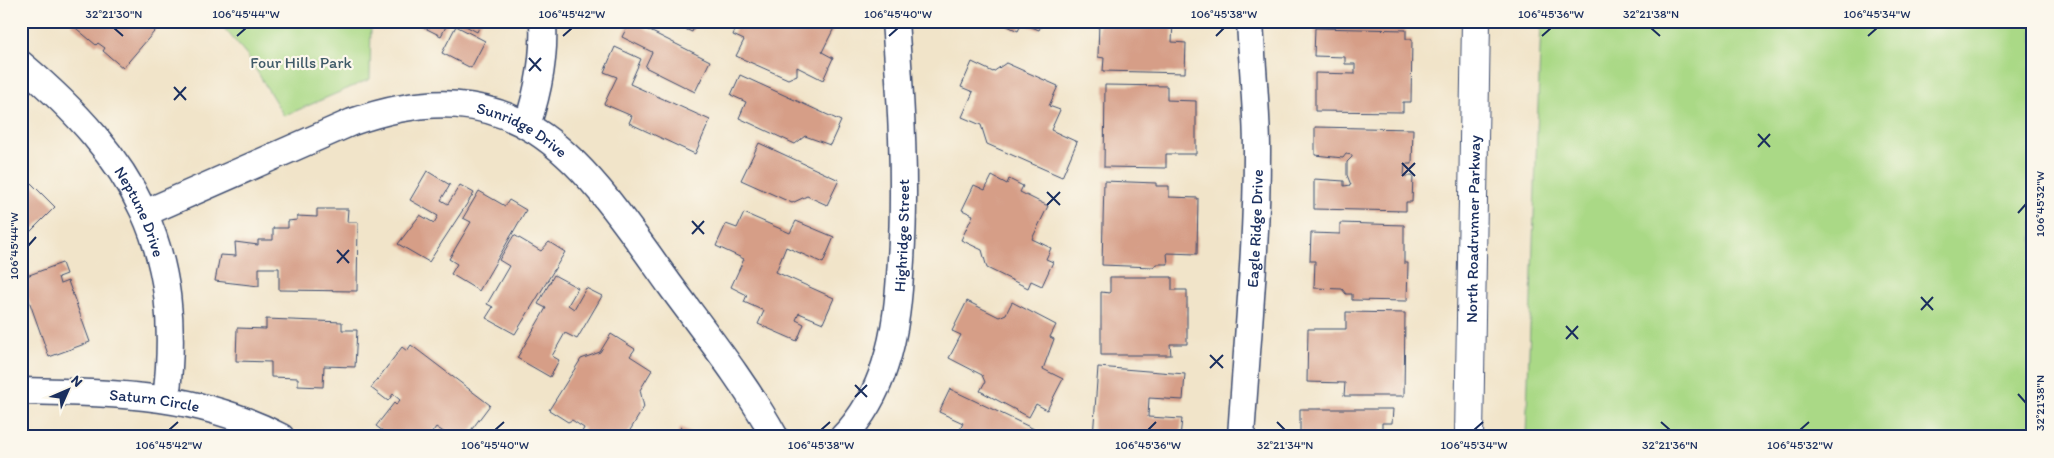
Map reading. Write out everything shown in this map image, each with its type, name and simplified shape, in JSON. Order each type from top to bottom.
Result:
[{"type":"street","points":[[527,125],[541,75],[544,48],[543,21]]},
{"type":"street","name":"Highridge Street","points":[[843,437],[869,402],[886,365],[899,286],[903,148],[895,21]]},
{"type":"street","name":"Eagle Ridge Drive","points":[[1241,437],[1257,150],[1250,21]]},
{"type":"street","name":"North Roadrunner Parkway","points":[[1469,437],[1476,21]]},
{"type":"street","name":"Neptune Drive","points":[[21,64],[65,102],[102,143],[134,189],[145,214],[162,264],[169,310],[170,347],[166,398]]},
{"type":"street","name":"Sunridge Drive","points":[[145,214],[352,122],[404,106],[432,104],[464,106],[496,113],[527,125],[553,142],[600,188],[747,391],[776,437]]},
{"type":"street","name":"Saturn Circle","points":[[21,391],[166,398],[193,403],[220,412],[281,437]]},
{"type":"green space","name":"Four Hills Park","points":[[218,21],[371,21],[370,79],[284,116],[247,55]]},
{"type":"green space","points":[[1541,21],[2033,21],[2033,437],[1526,437]]},
{"type":"building","points":[[74,21],[155,21],[160,25],[123,68],[103,51],[105,48],[98,43],[96,45],[71,24]]},
{"type":"building","points":[[411,21],[449,21],[441,36]]},
{"type":"building","points":[[456,21],[482,21],[477,32]]},
{"type":"building","points":[[630,21],[710,61],[695,92],[645,67],[652,52],[622,37]]},
{"type":"building","points":[[667,21],[697,21],[692,32]]},
{"type":"building","points":[[739,21],[820,21],[834,28],[822,52],[833,58],[823,80],[797,67],[797,75],[788,79],[736,56],[744,40],[733,35]]},
{"type":"building","points":[[997,21],[1043,21],[1039,30],[1022,23],[1018,31]]},
{"type":"building","points":[[1099,21],[1173,21],[1172,42],[1186,43],[1185,73],[1103,71],[1104,58],[1098,57]]},
{"type":"building","points":[[456,26],[485,41],[471,68],[442,53]]},
{"type":"building","points":[[1315,28],[1406,30],[1406,39],[1412,39],[1411,102],[1403,102],[1403,112],[1315,111],[1315,73],[1355,74],[1355,64],[1345,64],[1345,57],[1314,56]]},
{"type":"building","points":[[615,47],[641,59],[630,84],[710,120],[695,154],[629,123],[632,116],[604,104],[617,77],[604,72]]},
{"type":"building","points":[[972,62],[993,72],[1006,63],[1058,86],[1049,106],[1060,110],[1051,130],[1077,142],[1062,177],[987,144],[981,125],[962,117],[973,92],[961,87]]},
{"type":"building","points":[[740,75],[841,121],[830,145],[805,136],[795,144],[739,118],[746,102],[731,95]]},
{"type":"building","points":[[1105,85],[1167,86],[1167,100],[1196,101],[1196,154],[1166,154],[1166,168],[1104,167]]},
{"type":"building","points":[[1315,127],[1413,129],[1412,164],[1405,164],[1404,176],[1413,176],[1412,202],[1406,202],[1406,211],[1314,209],[1314,179],[1344,181],[1344,186],[1351,185],[1347,175],[1347,162],[1352,157],[1352,155],[1346,154],[1343,158],[1315,155]]},
{"type":"building","points":[[759,143],[839,180],[827,205],[807,196],[792,203],[741,180]]},
{"type":"building","points":[[427,171],[450,185],[441,200],[448,204],[460,185],[474,193],[429,262],[398,244],[420,215],[434,223],[438,216],[410,200]]},
{"type":"building","points":[[21,173],[55,207],[26,236],[21,231]]},
{"type":"building","points":[[992,176],[1007,184],[1009,179],[1023,186],[1020,192],[1048,206],[1032,239],[1051,248],[1046,259],[1053,262],[1042,286],[1031,281],[1028,288],[987,268],[982,250],[961,240],[973,215],[962,210],[974,185],[985,190]]},
{"type":"building","points":[[1104,181],[1156,183],[1156,186],[1169,186],[1169,197],[1198,198],[1197,254],[1167,253],[1168,264],[1157,264],[1153,267],[1102,265]]},
{"type":"building","points":[[479,191],[505,206],[509,200],[526,210],[479,291],[451,274],[457,264],[449,259],[471,222],[463,218]]},
{"type":"building","points":[[317,209],[348,209],[347,222],[358,222],[357,291],[279,290],[279,268],[259,268],[259,286],[215,281],[220,255],[236,256],[235,242],[258,245],[258,240],[273,240],[273,228],[288,228],[288,221],[297,220],[297,216],[317,217]]},
{"type":"building","points":[[744,213],[790,233],[796,221],[834,237],[823,263],[786,247],[776,272],[834,298],[823,323],[799,313],[796,320],[804,324],[797,341],[758,324],[764,311],[744,302],[747,295],[731,287],[744,259],[716,246],[726,224],[737,228]]},
{"type":"building","points":[[1340,223],[1404,225],[1404,263],[1408,263],[1407,301],[1352,300],[1352,294],[1346,294],[1342,289],[1314,288],[1315,261],[1310,261],[1311,233],[1340,234]]},
{"type":"building","points":[[514,235],[541,251],[549,242],[565,252],[515,334],[486,318],[493,307],[487,304],[509,266],[499,260]]},
{"type":"building","points":[[62,263],[66,274],[58,277],[60,284],[68,281],[90,342],[49,357],[21,278]]},
{"type":"building","points":[[554,275],[578,288],[568,305],[574,309],[586,288],[602,296],[577,339],[565,333],[552,356],[559,360],[550,377],[517,358],[546,308],[538,304]]},
{"type":"building","points":[[1110,277],[1172,277],[1172,290],[1187,290],[1187,344],[1170,344],[1171,355],[1101,355],[1101,292],[1110,293]]},
{"type":"building","points":[[967,301],[999,317],[1006,314],[1012,302],[1056,325],[1050,337],[1054,339],[1043,369],[1063,379],[1047,410],[1036,404],[1029,417],[980,391],[985,382],[982,375],[949,358],[961,335],[952,331]]},
{"type":"building","points":[[1346,312],[1405,313],[1404,396],[1344,396],[1345,383],[1307,382],[1308,329],[1346,329]]},
{"type":"building","points":[[266,319],[342,322],[342,330],[357,330],[355,367],[324,366],[323,387],[298,386],[298,378],[271,377],[271,362],[236,361],[237,328],[266,329]]},
{"type":"building","points":[[611,334],[635,349],[630,356],[652,370],[640,390],[644,407],[626,437],[584,437],[581,434],[584,428],[572,420],[568,422],[549,410],[581,359],[600,352]]},
{"type":"building","points":[[411,345],[490,405],[466,437],[443,437],[445,433],[436,427],[431,434],[432,437],[391,437],[376,426],[394,403],[396,405],[400,400],[393,394],[388,401],[371,388],[402,347],[407,351]]},
{"type":"building","points":[[1098,367],[1185,374],[1183,400],[1149,398],[1148,417],[1182,419],[1180,437],[1093,437]]},
{"type":"building","points":[[950,389],[1034,429],[1031,437],[949,437],[951,432],[958,435],[963,423],[939,412]]},
{"type":"building","points":[[1300,409],[1393,409],[1392,423],[1382,423],[1382,437],[1300,436]]},
{"type":"building","points":[[681,427],[698,437],[675,437]]}]
